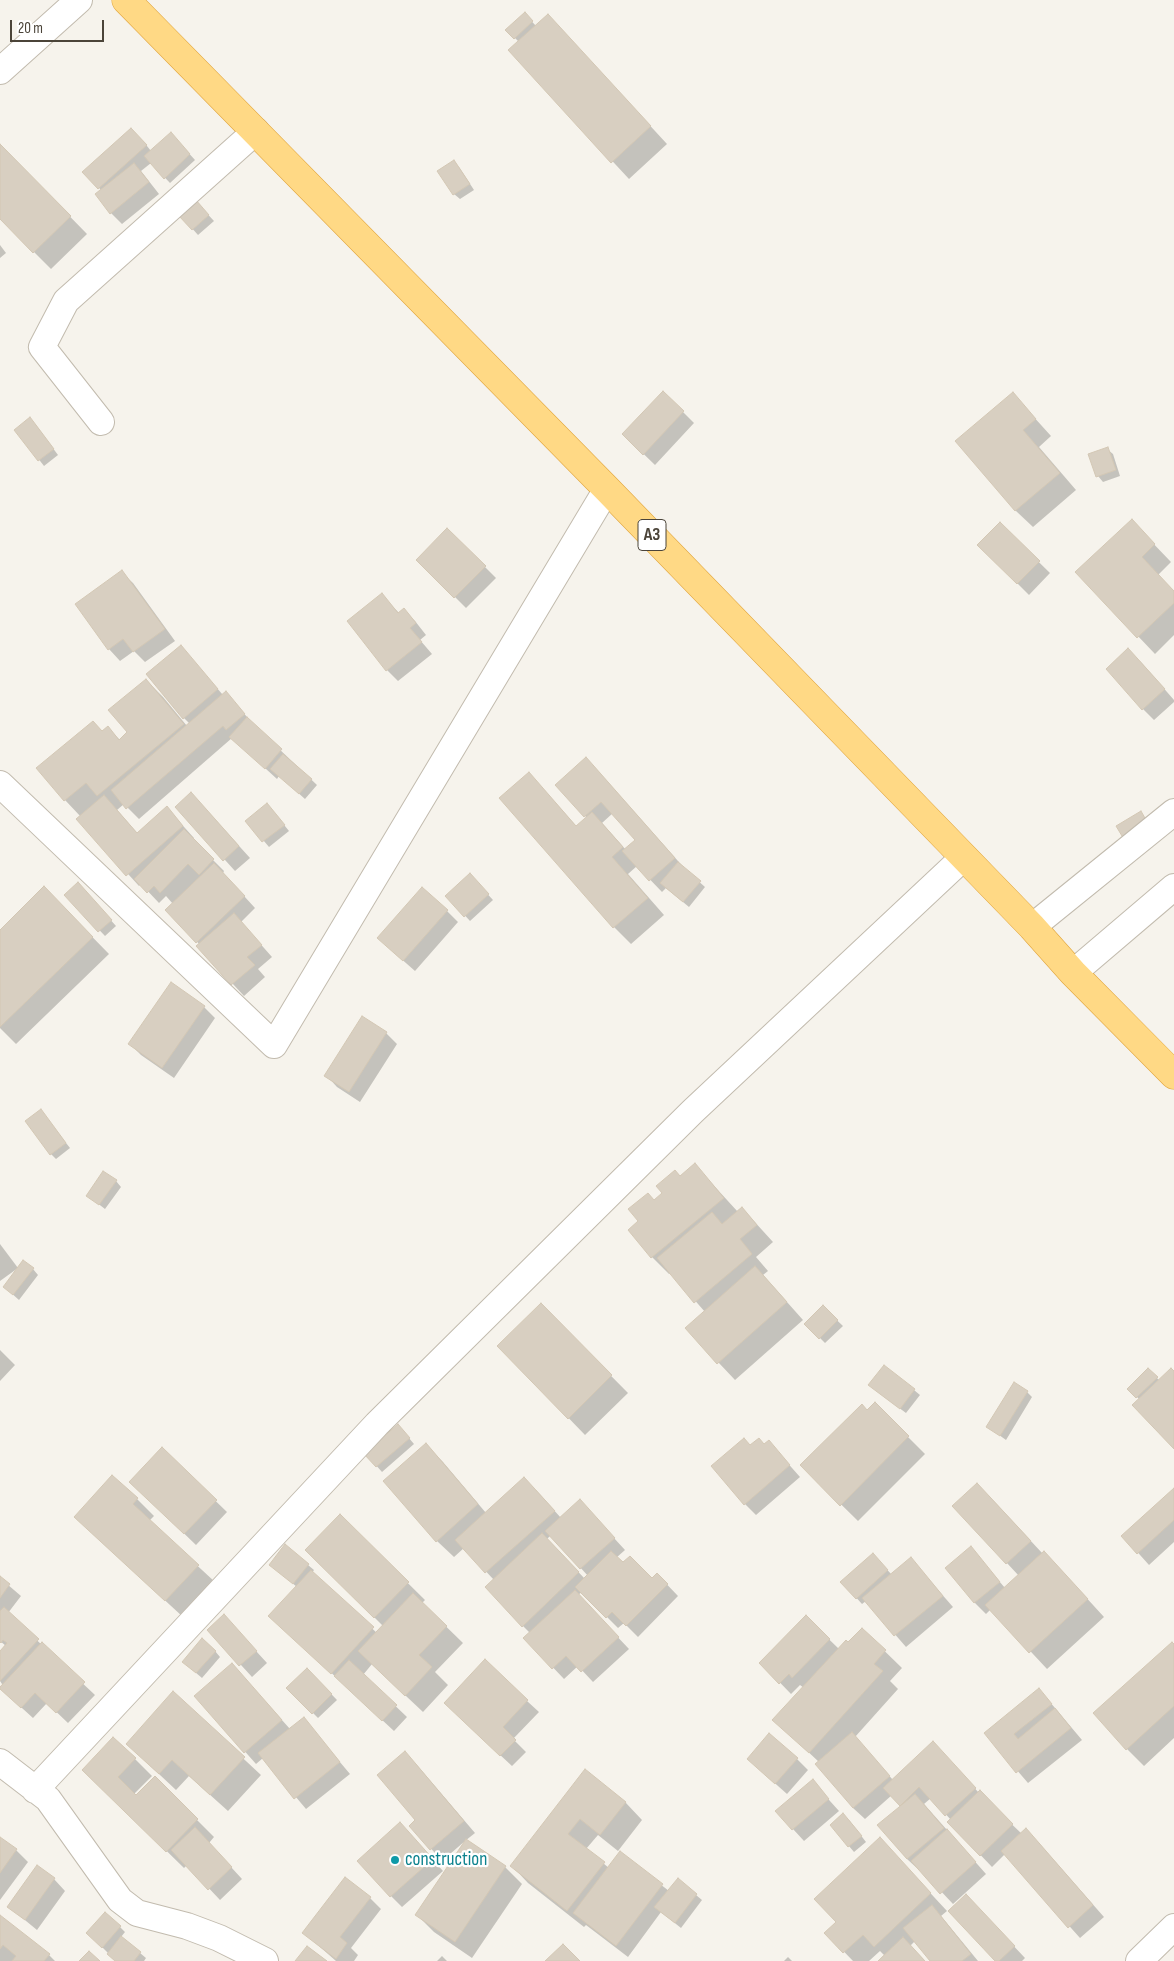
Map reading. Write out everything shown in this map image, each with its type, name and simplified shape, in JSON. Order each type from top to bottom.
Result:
[{"type":"highway","name":"A3","points":[[126,0],[607,489],[1032,927],[1073,973],[1174,1075]]},
{"type":"street","points":[[0,71],[79,0]]},
{"type":"street","points":[[102,422],[42,348],[66,300],[256,131]]},
{"type":"street","points":[[0,784],[274,1045],[607,489]]},
{"type":"street","points":[[1032,927],[1174,812]]},
{"type":"street","points":[[35,1790],[377,1424],[693,1111],[964,857]]},
{"type":"street","points":[[1073,973],[1174,887]]},
{"type":"street","points":[[0,1762],[48,1799],[120,1900],[136,1912],[187,1926],[219,1938],[265,1961]]},
{"type":"street","points":[[1139,1961],[1174,1927]]},
{"type":"building","points":[[525,12],[533,21],[514,39],[505,30]]},
{"type":"building","points":[[548,14],[651,126],[611,163],[508,50]]},
{"type":"building","points":[[131,128],[147,145],[98,189],[82,172]]},
{"type":"building","points":[[171,132],[190,154],[164,179],[144,156]]},
{"type":"building","points":[[0,144],[71,216],[33,253],[0,219]]},
{"type":"building","points":[[454,160],[470,184],[453,195],[437,171]]},
{"type":"building","points":[[134,163],[149,182],[110,214],[95,194]]},
{"type":"building","points":[[196,200],[209,215],[192,230],[179,216]]},
{"type":"building","points":[[663,391],[684,411],[643,455],[622,434]]},
{"type":"building","points":[[1013,392],[1036,419],[1023,430],[1060,473],[1015,511],[955,441]]},
{"type":"building","points":[[30,417],[54,449],[38,461],[14,430]]},
{"type":"building","points":[[1108,447],[1116,470],[1096,477],[1088,454]]},
{"type":"building","points":[[1132,519],[1155,544],[1142,557],[1174,591],[1174,603],[1137,638],[1075,572]]},
{"type":"building","points":[[1000,522],[1040,561],[1017,584],[977,545]]},
{"type":"building","points":[[447,528],[486,566],[454,598],[416,560]]},
{"type":"building","points":[[122,570],[165,629],[133,652],[123,639],[108,650],[75,604]]},
{"type":"building","points":[[382,593],[398,613],[404,608],[416,623],[410,628],[422,642],[386,671],[347,621]]},
{"type":"building","points":[[181,645],[218,689],[183,719],[146,674]]},
{"type":"building","points":[[1128,648],[1165,689],[1142,710],[1106,669]]},
{"type":"building","points":[[146,679],[184,724],[97,796],[86,783],[64,801],[36,768],[93,721],[102,731],[108,726],[119,740],[127,732],[108,710]]},
{"type":"building","points":[[226,691],[245,714],[226,730],[223,726],[126,809],[111,790]]},
{"type":"building","points":[[247,717],[282,749],[265,769],[229,737]]},
{"type":"building","points":[[283,754],[312,779],[299,794],[270,769]]},
{"type":"building","points":[[586,757],[675,858],[649,881],[622,851],[635,840],[601,802],[584,817],[555,785]]},
{"type":"building","points":[[529,772],[576,826],[592,812],[623,847],[612,857],[648,898],[613,928],[499,798]]},
{"type":"building","points":[[191,792],[239,846],[223,861],[175,807]]},
{"type":"building","points":[[104,795],[137,833],[167,806],[183,826],[126,876],[76,819]]},
{"type":"building","points":[[267,803],[285,825],[262,842],[245,821]]},
{"type":"building","points":[[1141,811],[1150,827],[1125,841],[1116,826]]},
{"type":"building","points":[[184,829],[214,859],[199,875],[188,864],[160,893],[154,886],[147,893],[134,879]]},
{"type":"building","points":[[678,862],[701,881],[683,902],[660,883]]},
{"type":"building","points":[[214,863],[245,896],[196,943],[165,910]]},
{"type":"building","points":[[470,873],[489,894],[464,917],[445,896]]},
{"type":"building","points":[[78,882],[112,920],[98,932],[64,895]]},
{"type":"building","points":[[44,886],[93,937],[0,1027],[0,930]]},
{"type":"building","points":[[422,887],[448,910],[403,961],[377,938]]},
{"type":"building","points":[[234,913],[262,945],[247,957],[255,965],[231,985],[196,946]]},
{"type":"building","points":[[171,982],[205,1006],[162,1068],[128,1044]]},
{"type":"building","points":[[362,1016],[387,1032],[349,1092],[324,1076]]},
{"type":"building","points":[[41,1109],[66,1143],[50,1155],[25,1121]]},
{"type":"building","points":[[695,1163],[724,1198],[651,1258],[628,1230],[638,1221],[628,1209],[648,1193],[654,1200],[662,1193],[656,1186],[675,1170],[680,1176]]},
{"type":"building","points":[[103,1171],[117,1180],[99,1205],[86,1196]]},
{"type":"building","points":[[742,1207],[757,1225],[740,1239],[752,1254],[694,1303],[657,1258],[712,1212],[722,1224]]},
{"type":"building","points":[[23,1260],[34,1268],[13,1295],[3,1287]]},
{"type":"building","points":[[755,1266],[787,1302],[717,1364],[685,1328]]},
{"type":"building","points":[[541,1303],[612,1375],[568,1419],[497,1346]]},
{"type":"building","points":[[823,1305],[838,1320],[819,1339],[804,1324]]},
{"type":"building","points":[[884,1365],[915,1389],[900,1409],[868,1385]]},
{"type":"building","points":[[1148,1368],[1158,1377],[1136,1398],[1127,1389]]},
{"type":"building","points":[[1171,1368],[1174,1371],[1174,1449],[1132,1405]]},
{"type":"building","points":[[1014,1382],[1028,1391],[1000,1436],[986,1427]]},
{"type":"building","points":[[875,1402],[909,1436],[840,1506],[800,1465],[862,1404],[867,1410]]},
{"type":"building","points":[[398,1424],[410,1438],[376,1467],[364,1454]]},
{"type":"building","points":[[744,1438],[750,1445],[759,1438],[764,1444],[769,1440],[790,1465],[744,1505],[711,1466]]},
{"type":"building","points":[[426,1443],[478,1504],[436,1542],[383,1481]]},
{"type":"building","points":[[162,1447],[217,1500],[184,1534],[129,1482]]},
{"type":"building","points":[[112,1475],[138,1498],[133,1504],[199,1565],[165,1601],[74,1517]]},
{"type":"building","points":[[524,1477],[555,1511],[485,1573],[455,1540]]},
{"type":"building","points":[[977,1483],[1031,1541],[1006,1564],[952,1506]]},
{"type":"building","points":[[1174,1488],[1174,1520],[1137,1554],[1121,1536]]},
{"type":"building","points":[[580,1499],[615,1538],[580,1569],[545,1531]]},
{"type":"building","points":[[340,1514],[409,1582],[374,1618],[305,1550]]},
{"type":"building","points":[[542,1533],[579,1572],[522,1627],[485,1587]]},
{"type":"building","points":[[285,1544],[309,1564],[293,1584],[269,1565]]},
{"type":"building","points":[[971,1546],[1000,1582],[974,1603],[945,1568]]},
{"type":"building","points":[[611,1551],[623,1562],[630,1556],[652,1578],[657,1573],[668,1584],[626,1626],[612,1612],[606,1618],[575,1587]]},
{"type":"building","points":[[1044,1551],[1088,1599],[1029,1653],[985,1605]]},
{"type":"building","points":[[873,1553],[888,1570],[856,1599],[840,1582]]},
{"type":"building","points":[[911,1557],[943,1596],[894,1636],[862,1598]]},
{"type":"building","points":[[311,1570],[374,1627],[331,1674],[268,1616]]},
{"type":"building","points":[[0,1576],[10,1584],[0,1598]]},
{"type":"building","points":[[575,1590],[619,1637],[581,1672],[566,1656],[552,1669],[523,1638]]},
{"type":"building","points":[[413,1593],[447,1626],[419,1655],[432,1667],[405,1696],[358,1651]]},
{"type":"building","points":[[4,1607],[39,1639],[0,1681],[0,1651],[7,1643],[3,1640],[0,1642],[0,1611]]},
{"type":"building","points":[[224,1614],[257,1651],[239,1666],[207,1630]]},
{"type":"building","points":[[806,1615],[830,1639],[792,1678],[789,1674],[779,1684],[759,1663]]},
{"type":"building","points":[[862,1628],[886,1650],[874,1664],[883,1671],[809,1753],[772,1720],[846,1640],[848,1642]]},
{"type":"building","points":[[202,1638],[216,1651],[196,1673],[182,1662]]},
{"type":"building","points":[[42,1642],[85,1682],[56,1713],[35,1693],[21,1708],[0,1689]]},
{"type":"building","points":[[1172,1642],[1174,1644],[1174,1706],[1126,1750],[1093,1713]]},
{"type":"building","points":[[485,1659],[528,1700],[503,1727],[516,1740],[500,1756],[444,1703]]},
{"type":"building","points":[[349,1660],[397,1705],[382,1721],[334,1676]]},
{"type":"building","points":[[232,1663],[282,1720],[244,1753],[194,1696]]},
{"type":"building","points":[[307,1668],[332,1694],[312,1714],[286,1688]]},
{"type":"building","points":[[1039,1688],[1052,1704],[1014,1734],[1018,1739],[1055,1708],[1071,1728],[1016,1773],[984,1733]]},
{"type":"building","points":[[173,1691],[245,1757],[210,1795],[172,1760],[159,1774],[126,1744]]},
{"type":"building","points":[[304,1717],[340,1762],[294,1799],[258,1753]]},
{"type":"building","points":[[852,1732],[890,1776],[853,1808],[815,1764]]},
{"type":"building","points":[[769,1733],[798,1758],[775,1784],[747,1759]]},
{"type":"building","points":[[113,1737],[136,1758],[118,1777],[136,1795],[155,1776],[198,1819],[166,1852],[82,1770]]},
{"type":"building","points":[[933,1741],[976,1788],[945,1816],[919,1787],[900,1806],[883,1788]]},
{"type":"building","points":[[405,1751],[464,1821],[430,1850],[409,1826],[415,1820],[377,1775]]},
{"type":"building","points":[[585,1769],[626,1802],[600,1835],[580,1819],[568,1834],[605,1862],[567,1911],[510,1866]]},
{"type":"building","points":[[813,1779],[829,1799],[792,1830],[775,1811]]},
{"type":"building","points":[[980,1790],[1013,1824],[980,1856],[947,1822]]},
{"type":"building","points":[[915,1794],[944,1828],[907,1859],[877,1825]]},
{"type":"building","points":[[843,1813],[862,1836],[848,1847],[830,1825]]},
{"type":"building","name":"construction","points":[[400,1822],[433,1859],[390,1897],[357,1861]]},
{"type":"building","points":[[195,1827],[232,1867],[208,1890],[171,1850]]},
{"type":"building","points":[[1026,1828],[1093,1905],[1068,1928],[1001,1851]]},
{"type":"building","points":[[947,1829],[976,1862],[940,1894],[911,1861]]},
{"type":"building","points":[[0,1837],[17,1849],[0,1873]]},
{"type":"building","points":[[880,1837],[931,1893],[874,1947],[863,1935],[843,1953],[824,1933],[836,1922],[814,1899]]},
{"type":"building","points":[[466,1839],[506,1866],[455,1942],[415,1915]]},
{"type":"building","points":[[620,1851],[663,1884],[616,1946],[573,1913]]},
{"type":"building","points":[[37,1865],[55,1878],[25,1920],[7,1907]]},
{"type":"building","points":[[345,1877],[371,1897],[340,1937],[347,1943],[336,1959],[302,1933]]},
{"type":"building","points":[[678,1878],[697,1894],[675,1923],[654,1907]]},
{"type":"building","points":[[966,1894],[1015,1946],[999,1961],[995,1961],[948,1911]]},
{"type":"building","points":[[932,1905],[971,1954],[962,1961],[930,1961],[903,1928]]},
{"type":"building","points":[[105,1912],[121,1926],[102,1948],[86,1933]]},
{"type":"building","points":[[0,1915],[50,1954],[44,1961],[12,1961],[16,1956],[3,1945],[0,1949]]},
{"type":"building","points":[[121,1936],[141,1952],[134,1961],[115,1961],[107,1954]]},
{"type":"building","points":[[903,1937],[925,1961],[878,1961]]},
{"type":"building","points":[[563,1944],[580,1961],[545,1961]]},
{"type":"building","points":[[307,1946],[327,1961],[295,1961]]},
{"type":"building","points":[[89,1951],[100,1961],[79,1961]]},
{"type":"place","name":"construction","points":[[395,1860]]}]
